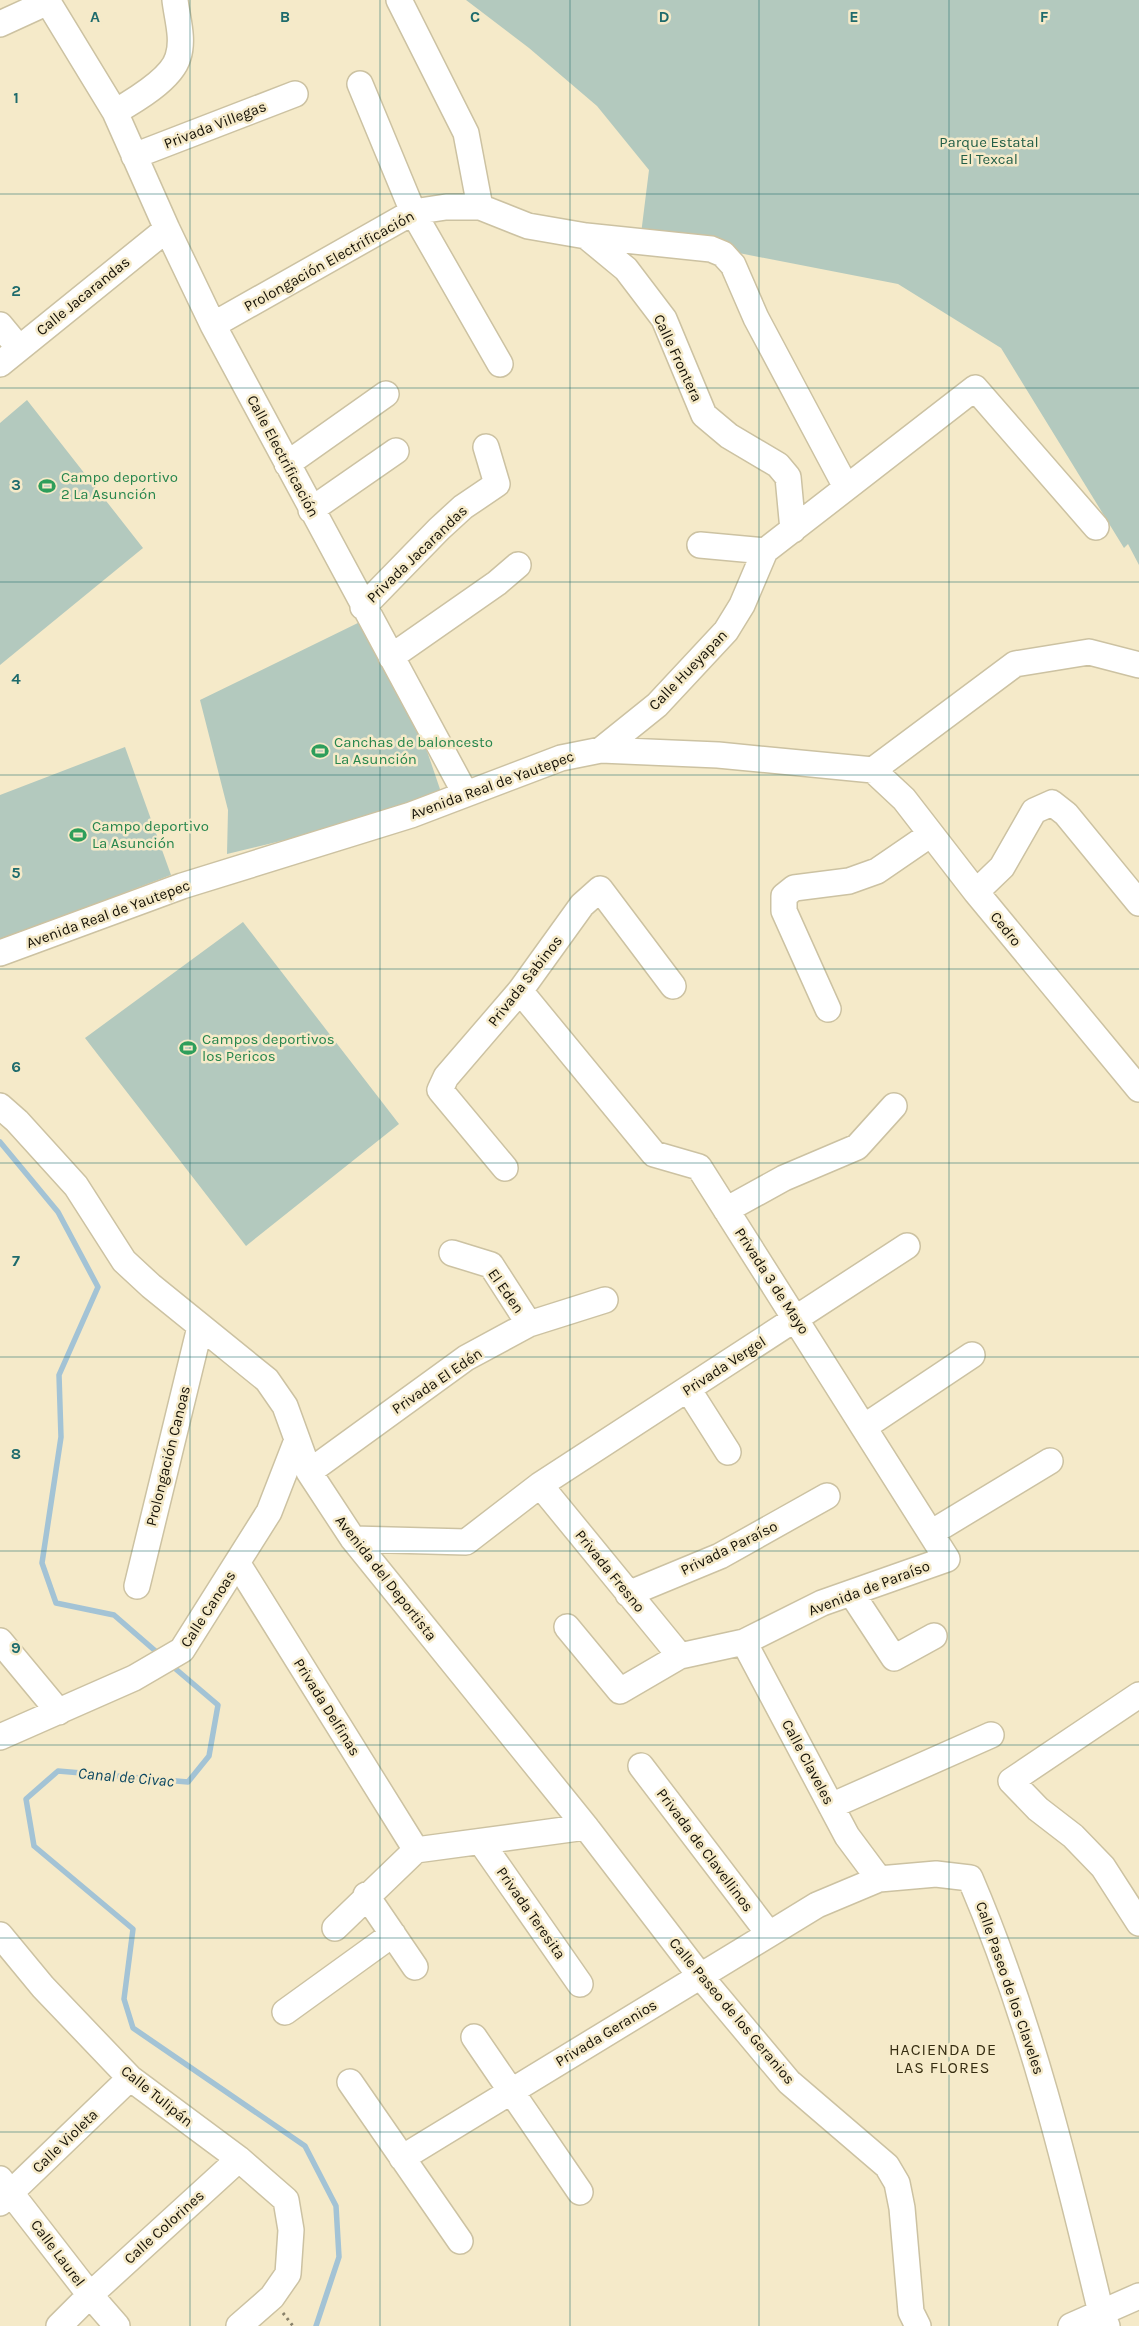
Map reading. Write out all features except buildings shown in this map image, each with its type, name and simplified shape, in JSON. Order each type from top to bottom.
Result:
[{"type":"street","points":[[115,112],[141,97],[167,75],[178,59],[180,37],[175,0]]},
{"type":"street","points":[[399,0],[466,133],[480,207],[528,226],[586,236],[710,249],[723,254],[733,264],[756,318],[846,487]]},
{"type":"street","name":"Calle Electrificación","points":[[0,24],[48,2],[115,112],[167,229],[213,325],[363,608],[465,794]]},
{"type":"street","points":[[360,84],[413,212],[500,364]]},
{"type":"street","name":"Privada Villegas","points":[[134,156],[295,94]]},
{"type":"street","name":"Prolongación Electrificación","points":[[213,325],[413,212],[446,207],[480,207]]},
{"type":"street","name":"Calle Jacarandas","points":[[0,364],[167,229]]},
{"type":"street","name":"Calle Frontera","points":[[586,236],[626,270],[664,319],[704,415],[729,436],[778,465],[788,477],[792,530]]},
{"type":"street","points":[[0,324],[19,348]]},
{"type":"street","points":[[700,545],[764,551],[975,388],[1096,528]]},
{"type":"street","points":[[287,464],[386,394]]},
{"type":"street","name":"Privada Jacarandas","points":[[363,608],[439,529],[463,507],[497,484],[486,447]]},
{"type":"street","points":[[311,510],[396,451]]},
{"type":"street","name":"Calle Hueyapan","points":[[601,750],[657,705],[726,631],[742,605],[764,551]]},
{"type":"street","points":[[391,657],[497,583],[518,566]]},
{"type":"street","points":[[873,770],[1015,664],[1089,652],[1139,665]]},
{"type":"street","name":"Avenida Real de Yautepec","points":[[0,952],[182,886],[411,815],[561,758],[601,750],[718,755],[873,770]]},
{"type":"street","name":"Cedro","points":[[873,770],[904,799],[976,892],[1139,1090]]},
{"type":"street","points":[[976,892],[1002,867],[1034,811],[1052,803],[1066,814],[1139,903]]},
{"type":"street","points":[[828,1009],[784,911],[784,896],[794,888],[849,881],[876,871],[931,834]]},
{"type":"street","name":"Privada Sabinos","points":[[505,1168],[440,1090],[446,1077],[520,991],[582,905],[600,890],[673,986]]},
{"type":"street","name":"Privada 3 de Mayo","points":[[520,991],[654,1154],[699,1167],[947,1559]]},
{"type":"street","name":"Avenida del Deportista","points":[[0,1106],[17,1121],[76,1186],[124,1261],[267,1380],[285,1406],[308,1472],[352,1539],[586,1828]]},
{"type":"street","points":[[726,1210],[784,1178],[857,1147],[894,1106]]},
{"type":"street","name":"Privada Vergel","points":[[352,1539],[466,1542],[540,1485],[907,1246]]},
{"type":"street","name":"El Eden","points":[[452,1253],[491,1265],[529,1324]]},
{"type":"street","name":"Privada El Edén","points":[[308,1472],[466,1358],[529,1324],[605,1300]]},
{"type":"street","name":"Prolongación Canoas","points":[[137,1586],[200,1326]]},
{"type":"street","points":[[864,1427],[972,1355]]},
{"type":"street","points":[[688,1389],[728,1452]]},
{"type":"street","name":"Calle Canoas","points":[[0,1737],[134,1678],[182,1650],[238,1564],[269,1512],[297,1440]]},
{"type":"street","points":[[931,1533],[1050,1462]]},
{"type":"street","name":"Privada Fresno","points":[[540,1485],[680,1656]]},
{"type":"street","name":"Privada Paraíso","points":[[628,1594],[720,1556],[827,1496]]},
{"type":"street","name":"Avenida de Paraíso","points":[[566,1627],[620,1691],[680,1656],[744,1642],[822,1603],[947,1559]]},
{"type":"street","name":"Privada Delfinas","points":[[238,1564],[416,1850]]},
{"type":"street","points":[[852,1594],[894,1658],[934,1636]]},
{"type":"street","points":[[0,1641],[59,1712]]},
{"type":"street","name":"Calle Claveles","points":[[744,1642],[847,1836],[879,1878]]},
{"type":"street","points":[[1139,1696],[1011,1781],[1038,1809],[1073,1836],[1103,1867],[1139,1923]]},
{"type":"street","points":[[832,1806],[991,1735]]},
{"type":"street","name":"Privada de Clavellinos","points":[[641,1766],[769,1934]]},
{"type":"street","points":[[335,1928],[366,1895],[416,1850],[586,1828]]},
{"type":"street","name":"Calle Paseo de los Geranios","points":[[586,1828],[701,1977],[789,2082],[887,2166],[897,2183],[902,2208],[911,2312],[918,2326]]},
{"type":"street","name":"Privada Teresita","points":[[481,1842],[580,1984]]},
{"type":"street","name":"Calle Paseo de los Claveles","points":[[701,1977],[817,1905],[879,1878],[936,1874],[970,1878],[993,1932],[1041,2076],[1065,2160],[1104,2320]]},
{"type":"street","points":[[366,1895],[415,1966]]},
{"type":"street","points":[[284,2012],[393,1934]]},
{"type":"street","name":"Calle Tulipán","points":[[0,1935],[43,1987],[130,2078],[239,2159],[286,2200],[291,2230],[288,2274],[272,2297],[239,2326]]},
{"type":"street","name":"Privada Geranios","points":[[402,2158],[510,2090],[701,1977]]},
{"type":"street","points":[[474,2037],[580,2192]]},
{"type":"street","name":"Calle Violeta","points":[[4,2192],[130,2078]]},
{"type":"street","points":[[350,2082],[460,2242]]},
{"type":"street","name":"Calle Colorines","points":[[59,2326],[90,2295],[239,2159]]},
{"type":"street","name":"Calle Laurel","points":[[4,2192],[117,2326]]},
{"type":"street","points":[[1071,2326],[1104,2320],[1139,2296]]},
{"type":"green space","name":"Parque Estatal El Texcal","points":[[466,0],[1139,0],[1139,565],[1128,544],[1124,548],[1001,348],[898,284],[641,234],[649,170],[597,106],[529,48]]},
{"type":"green space","name":"Campo deportivo 2 La Asunción","points":[[27,400],[143,548],[0,665],[0,423]]},
{"type":"green space","name":"Canchas de baloncesto La Asunción","points":[[364,620],[412,707],[442,795],[364,821],[227,854],[228,810],[200,700]]},
{"type":"green space","name":"Campo deportivo La Asunción","points":[[125,747],[171,875],[0,940],[0,795]]},
{"type":"green space","points":[[243,922],[399,1124],[246,1246],[85,1038]]},
{"type":"waterway","name":"Canal de Civac","points":[[0,1142],[58,1212],[98,1287],[59,1375],[61,1437],[42,1563],[56,1603],[114,1615],[160,1655]]},
{"type":"waterway","name":"Canal de Civac","points":[[171,1665],[218,1705],[209,1756],[188,1782],[58,1771],[26,1799],[34,1846],[133,1929],[124,1999],[133,2028],[305,2146],[336,2206],[339,2257],[316,2326]]},
{"type":"place","name":"Campo deportivo 2 La Asunción","points":[[47,486]]},
{"type":"place","name":"Canchas de baloncesto La Asunción","points":[[320,751]]},
{"type":"place","name":"Campo deportivo La Asunción","points":[[78,835]]},
{"type":"place","name":"Campos deportivos los Pericos","points":[[188,1048]]},
{"type":"district","name":"HACIENDA DE LAS FLORES","points":[[943,2058]]}]
